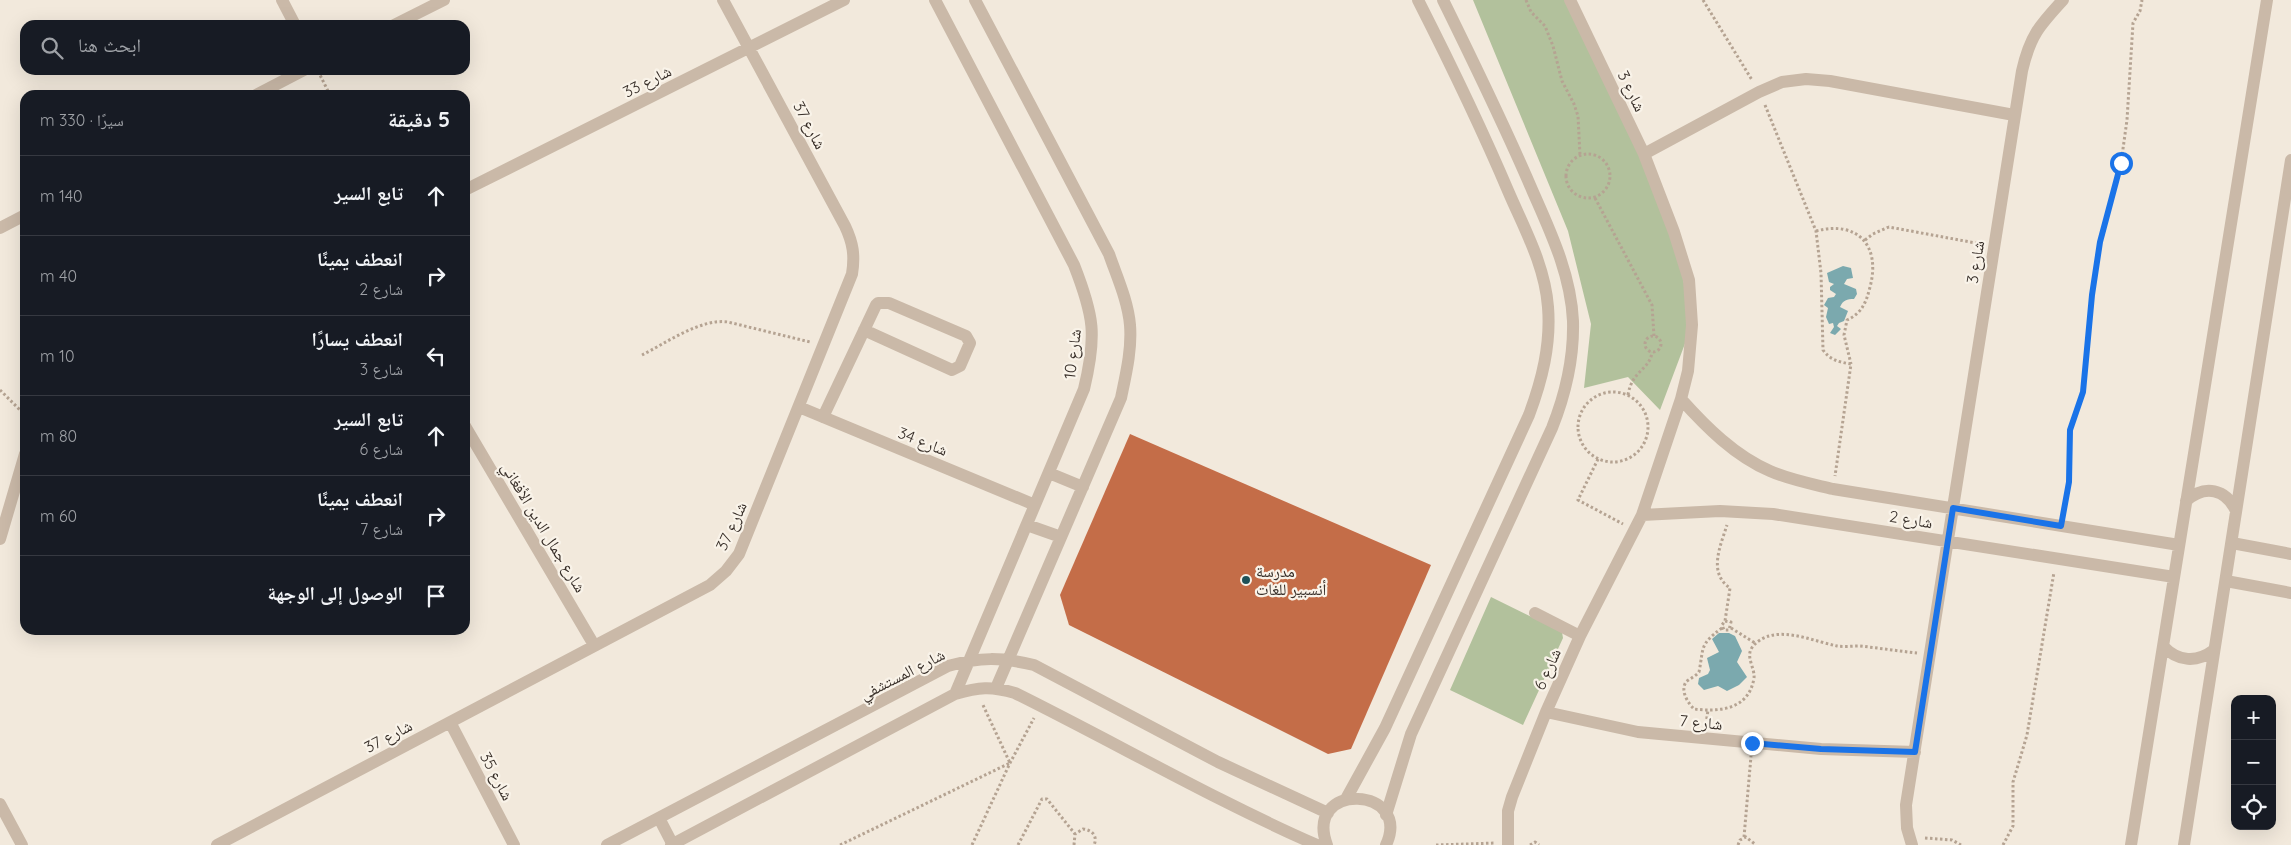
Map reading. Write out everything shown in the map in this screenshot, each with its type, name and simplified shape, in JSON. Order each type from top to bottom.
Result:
[{"type":"street","points":[[282,0],[292,20]]},
{"type":"street","points":[[404,20],[444,0]]},
{"type":"street","name":"شارع 37","points":[[217,845],[710,585],[726,571],[739,554],[852,274],[854,258],[852,241],[750,48],[722,0]]},
{"type":"street","name":"شارع 33","points":[[470,188],[844,0]]},
{"type":"street","name":"شارع 10","points":[[935,0],[1074,265],[1093,325],[1092,358],[1084,389],[955,694]]},
{"type":"street","points":[[975,0],[1109,254],[1122,288],[1130,325],[1129,362],[1122,398],[996,688]]},
{"type":"street","points":[[1346,799],[1385,728],[1529,414],[1543,371],[1548,334],[1548,306],[1536,252],[1480,126],[1418,0]]},
{"type":"street","points":[[1386,815],[1411,734],[1552,428],[1562,402],[1569,375],[1572,348],[1572,320],[1563,265],[1501,116],[1443,0]]},
{"type":"street","name":"شارع 3","points":[[1570,0],[1644,154],[1674,232],[1688,280],[1692,325],[1688,371],[1681,399],[1642,515]]},
{"type":"street","name":"شارع 3","points":[[1948,541],[2014,115],[2027,48],[2035,32],[2063,0]]},
{"type":"street","points":[[2131,845],[2266,0]]},
{"type":"street","points":[[266,90],[294,75]]},
{"type":"street","points":[[1644,154],[1759,92],[1782,82],[1806,79],[1822,80],[2014,115]]},
{"type":"street","points":[[2184,845],[2291,160]]},
{"type":"street","points":[[0,228],[20,218]]},
{"type":"street","points":[[823,417],[864,330],[876,305],[885,302],[966,336],[970,343],[960,366],[952,370],[864,330]]},
{"type":"street","name":"شارع 2","points":[[1681,399],[1708,427],[1745,457],[1769,471],[1794,480],[1833,489],[2179,545]]},
{"type":"street","name":"شارع 34","points":[[798,407],[1035,505]]},
{"type":"street","name":"شارع جمال الدين الأفغاني","points":[[470,434],[594,645]]},
{"type":"street","points":[[0,539],[20,471]]},
{"type":"street","points":[[1049,473],[1083,487]]},
{"type":"street","points":[[2186,501],[2194,494],[2204,490],[2214,490],[2224,494],[2232,502],[2236,511]]},
{"type":"street","name":"شارع 2","points":[[1642,515],[1694,511],[1773,514],[2174,577]]},
{"type":"street","name":"شارع 6","points":[[1508,844],[1508,811],[1512,797],[1546,712],[1580,636],[1642,515]]},
{"type":"street","points":[[1027,525],[1061,537]]},
{"type":"street","points":[[1910,840],[1906,804],[1948,541]]},
{"type":"street","points":[[2232,543],[2291,554]]},
{"type":"street","points":[[2226,581],[2291,592]]},
{"type":"street","points":[[1535,613],[1580,636]]},
{"type":"street","points":[[2163,646],[2170,653],[2188,659],[2207,656],[2214,650]]},
{"type":"street","name":"شارع المستشفي","points":[[607,845],[948,666],[970,660],[1008,659],[1034,665],[1218,762],[1328,814]]},
{"type":"street","points":[[659,818],[672,845],[955,694],[975,688],[996,688],[1015,694],[1040,706],[1135,753],[1233,806],[1317,845]]},
{"type":"street","name":"شارع 7","points":[[1546,712],[1638,732],[1821,749],[1915,752]]},
{"type":"street","name":"شارع 35","points":[[450,722],[514,845]]},
{"type":"street","points":[[1327,845],[1324,828],[1328,814],[1339,802],[1346,799],[1365,798],[1380,808],[1386,815],[1390,832],[1386,845]]},
{"type":"street","points":[[0,804],[22,845]]},
{"type":"path","points":[[1526,0],[1531,12],[1545,26],[1553,46],[1562,81],[1574,104],[1578,116],[1580,155]]},
{"type":"path","points":[[1703,0],[1759,92],[1816,231],[1821,273],[1823,350],[1828,356],[1839,362],[1851,364]]},
{"type":"path","points":[[2061,526],[2069,482],[2070,430],[2083,392],[2092,295],[2100,242],[2121,163],[2127,120],[2133,23],[2140,11],[2142,0]]},
{"type":"path","points":[[320,75],[328,90]]},
{"type":"path","points":[[1580,155],[1596,155],[1608,165],[1610,173],[1607,188],[1595,198],[1580,197],[1568,187],[1565,172],[1568,164],[1580,155]]},
{"type":"path","points":[[1595,198],[1652,305],[1654,336]]},
{"type":"path","points":[[1865,240],[1872,234],[1889,227],[1994,246]]},
{"type":"path","points":[[1816,231],[1842,228],[1854,232],[1865,240],[1872,250],[1874,270],[1865,304],[1856,316],[1847,320],[1844,328],[1851,364],[1833,489]]},
{"type":"path","points":[[642,355],[702,324],[721,321],[823,345]]},
{"type":"path","points":[[1654,336],[1658,337],[1661,345],[1660,349],[1652,352],[1648,351],[1644,343],[1646,339],[1654,336]]},
{"type":"path","points":[[1628,395],[1630,384],[1635,374],[1650,361],[1652,352]]},
{"type":"path","points":[[0,390],[20,410]]},
{"type":"path","points":[[1618,392],[1628,395],[1636,400],[1646,416],[1648,434],[1644,443],[1633,456],[1616,462],[1598,459],[1589,454],[1579,437],[1578,427],[1583,408],[1598,395],[1618,392]]},
{"type":"path","points":[[1598,459],[1578,500],[1635,530]]},
{"type":"path","points":[[1731,511],[1717,559],[1719,579],[1730,588],[1725,621],[1722,628],[1711,636],[1703,647],[1699,672],[1686,682],[1684,690],[1686,701],[1694,709],[1721,710],[1739,705],[1754,678],[1750,653],[1754,643],[1770,635],[1796,636],[1838,646],[1858,646],[1930,655]]},
{"type":"path","points":[[2003,845],[2013,826],[2013,782],[2026,735],[2056,558]]},
{"type":"path","points":[[1725,621],[1731,622],[1731,628]]},
{"type":"path","points":[[1722,628],[1726,631],[1731,628]]},
{"type":"path","points":[[1731,628],[1754,643]]},
{"type":"path","points":[[975,688],[1010,763]]},
{"type":"path","points":[[972,845],[1010,763],[1040,706]]},
{"type":"path","points":[[1738,845],[1740,840],[1744,838],[1752,743]]},
{"type":"path","points":[[840,845],[1010,763]]},
{"type":"path","points":[[1018,845],[1042,799],[1045,798],[1075,834]]},
{"type":"path","points":[[1074,845],[1075,834],[1078,830],[1088,829],[1095,837],[1095,844],[1100,845]]},
{"type":"path","points":[[1744,838],[1756,845]]},
{"type":"path","points":[[1910,840],[1952,840],[1961,845]]},
{"type":"path","points":[[1530,845],[1534,842],[1539,845]]},
{"type":"path","points":[[1436,845],[1508,844]]},
{"type":"green space","points":[[1473,0],[1570,0],[1674,232],[1692,325],[1660,410],[1628,377],[1584,388],[1591,324],[1568,231]]},
{"type":"green space","points":[[1491,597],[1562,632],[1563,638],[1523,725],[1450,690]]},
{"type":"water","points":[[1843,266],[1851,268],[1853,278],[1847,279],[1844,284],[1856,289],[1857,294],[1854,299],[1846,300],[1842,303],[1840,307],[1848,311],[1844,321],[1837,326],[1841,329],[1835,335],[1830,333],[1834,327],[1833,323],[1829,324],[1826,317],[1828,308],[1824,305],[1828,298],[1834,297],[1836,294],[1830,290],[1830,287],[1834,284],[1829,282],[1827,273]]},
{"type":"water","points":[[1719,633],[1729,633],[1735,636],[1742,651],[1737,662],[1747,677],[1739,685],[1727,691],[1718,686],[1704,690],[1698,684],[1699,678],[1708,674],[1710,670],[1707,658],[1719,652],[1712,639]]},
{"type":"building","name":"مدرسة أنسبير للغات","points":[[1130,434],[1431,565],[1351,749],[1328,754],[1069,625],[1060,595]]},
{"type":"place","name":"مدرسة أنسبير للغات","points":[[1246,580]]},
{"type":"route","points":[[1752,743],[1821,749],[1915,752],[1953,508],[2061,526],[2069,482],[2070,430],[2083,392],[2092,295],[2100,242],[2121,163]]}]
